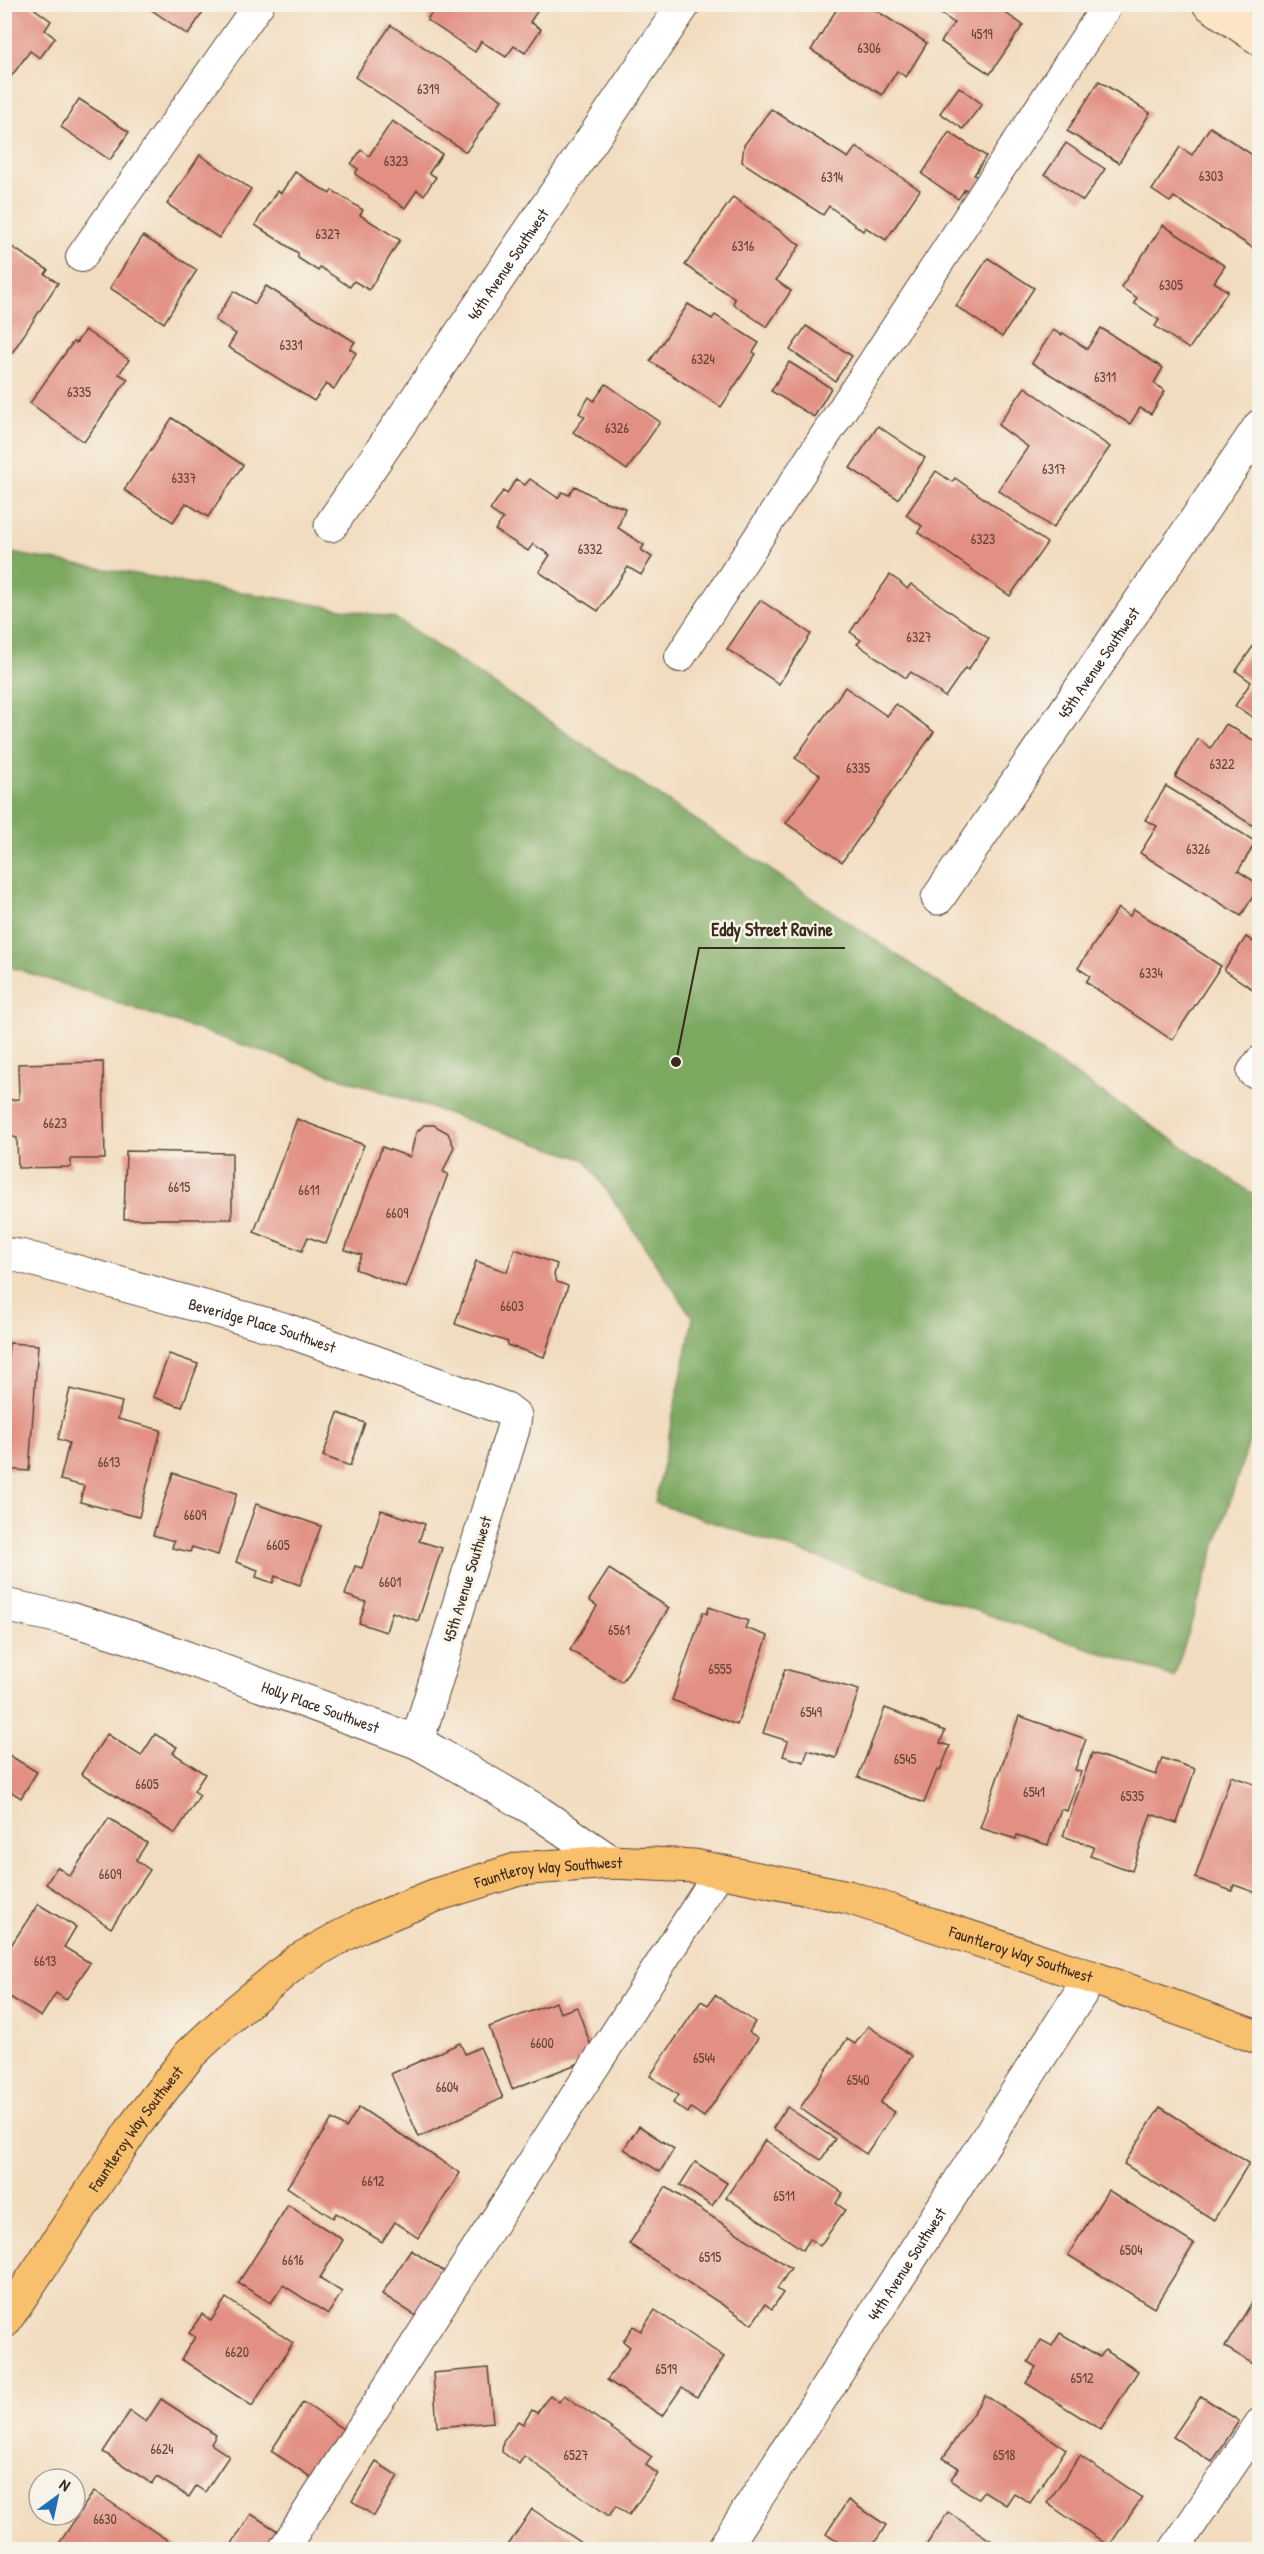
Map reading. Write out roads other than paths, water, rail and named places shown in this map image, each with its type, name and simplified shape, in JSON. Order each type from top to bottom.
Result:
[{"type":"main road","name":"Fauntleroy Way Southwest","points":[[4,2322],[136,2124],[190,2054],[231,2016],[297,1961],[360,1926],[435,1895],[519,1869],[611,1862],[694,1866],[848,1898],[1091,1977],[1260,2038]]},
{"type":"street","name":"46th Avenue Southwest","points":[[331,525],[684,4]]},
{"type":"street","points":[[1209,4],[1260,39]]},
{"type":"street","name":"45th Avenue Southwest","points":[[938,898],[1260,426]]},
{"type":"street","name":"Beveridge Place Southwest","points":[[4,1254],[20,1256],[284,1329],[506,1409],[515,1416]]},
{"type":"street","name":"45th Avenue Southwest","points":[[417,1742],[513,1429],[515,1416]]},
{"type":"street","name":"Holly Place Southwest","points":[[4,1605],[70,1619],[129,1637],[417,1742],[532,1808],[611,1862]]},
{"type":"street","name":"44th Avenue Southwest","points":[[723,2550],[1091,1977]]},
{"type":"lane","points":[[81,256],[259,4]]},
{"type":"lane","points":[[680,657],[1108,4]]},
{"type":"lane","points":[[283,2550],[720,1871]]},
{"type":"lane","points":[[1174,2550],[1254,2442]]},
{"type":"place","name":"Eddy Street Ravine","points":[[676,1062]]}]
